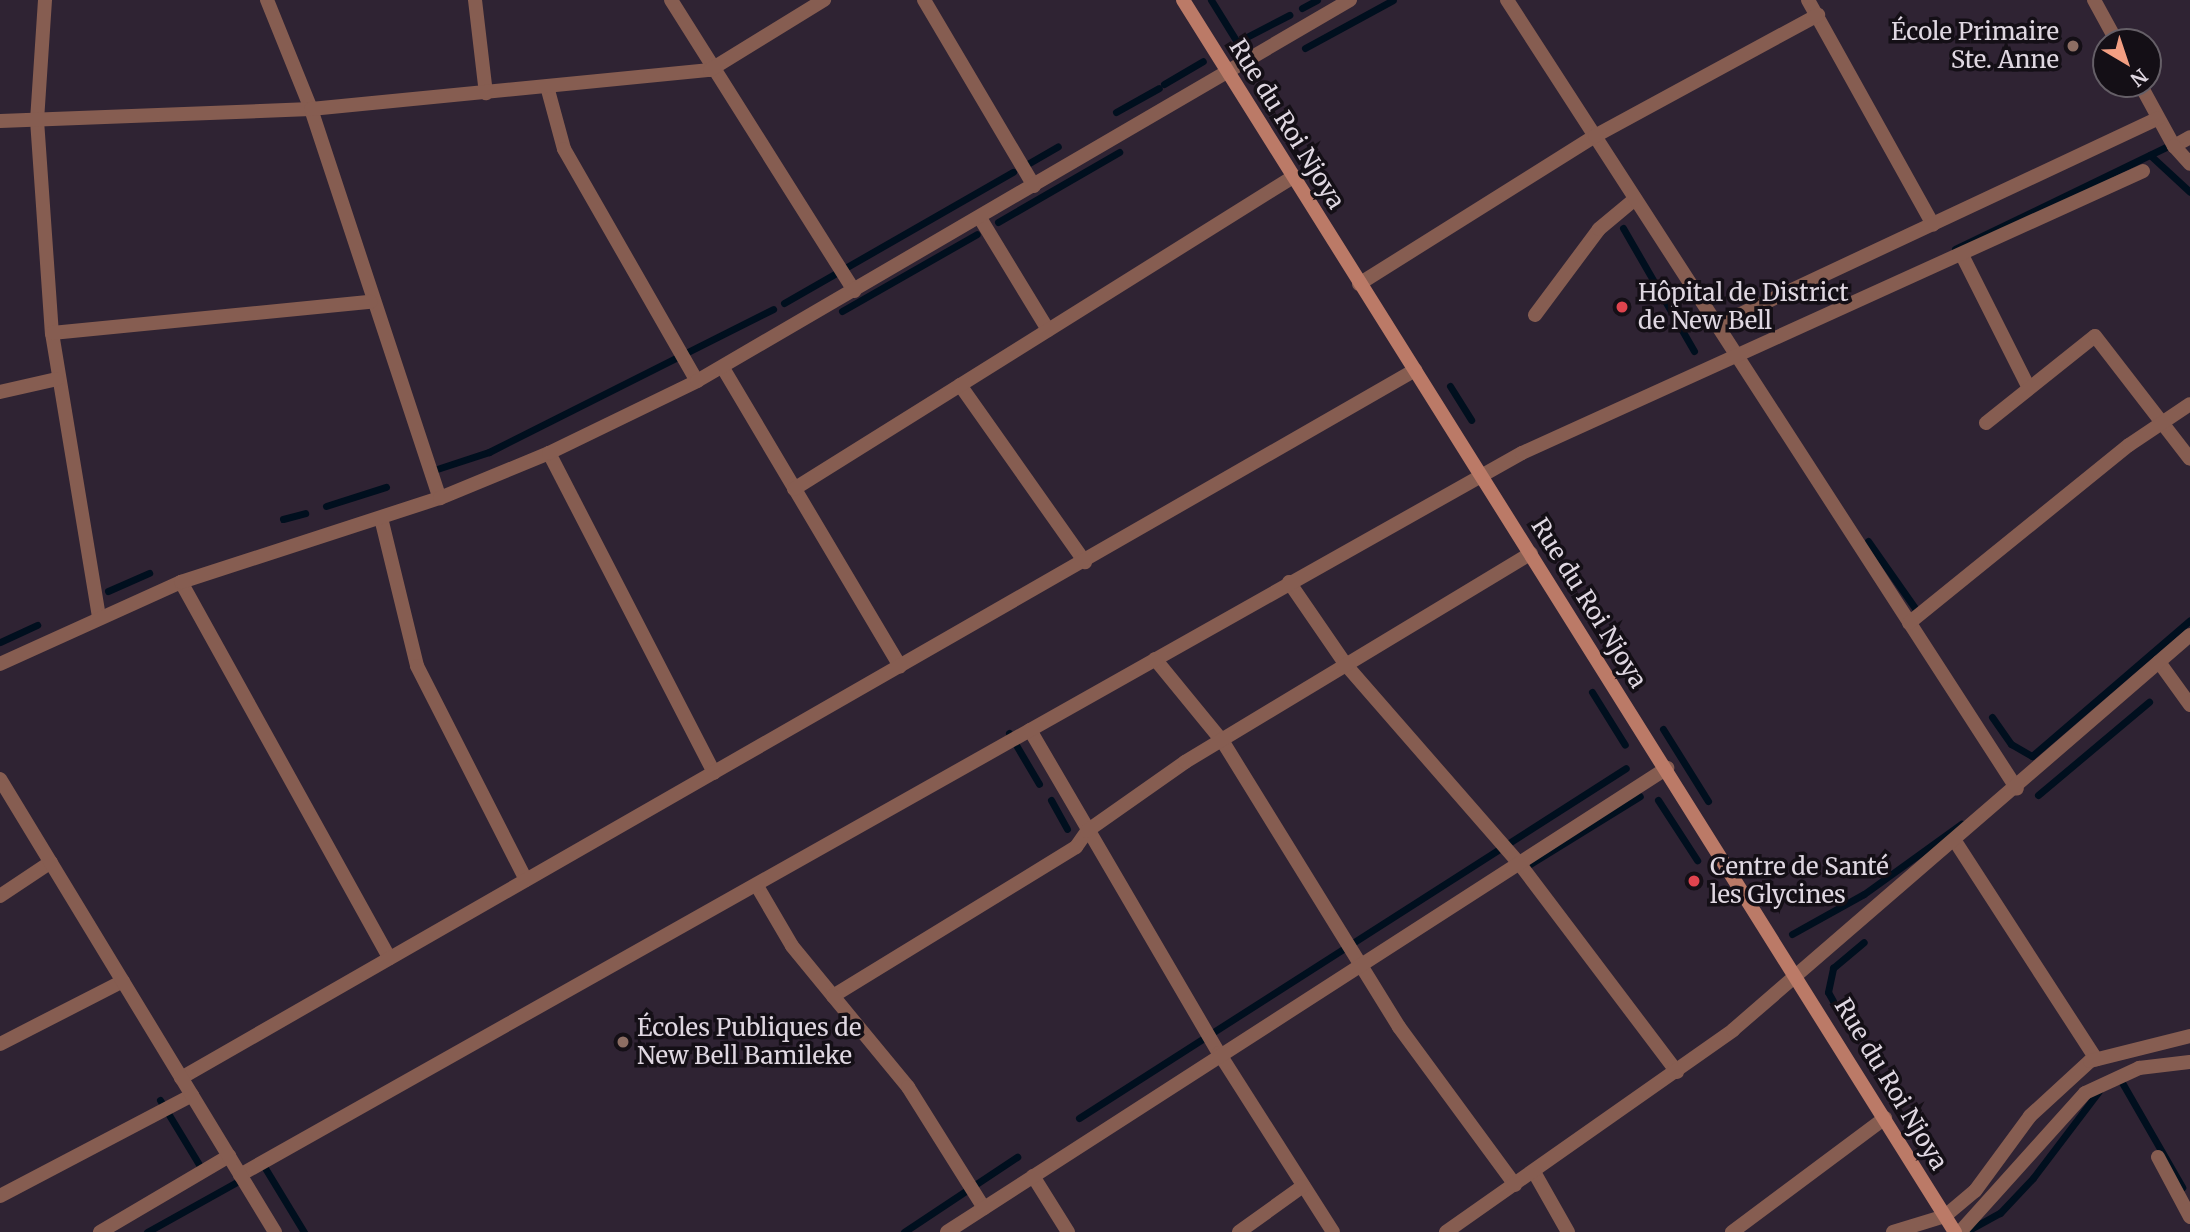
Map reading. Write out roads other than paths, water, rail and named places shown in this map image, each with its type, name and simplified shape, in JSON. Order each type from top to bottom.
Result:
[{"type":"main road","name":"Rue du Roi Njoya","points":[[1183,0],[1957,1232]]},
{"type":"street","points":[[45,0],[37,120],[52,333],[57,379],[99,617]]},
{"type":"street","points":[[267,0],[311,109],[370,302],[440,498]]},
{"type":"street","points":[[475,0],[486,93]]},
{"type":"street","points":[[671,0],[710,70],[854,291]]},
{"type":"street","points":[[0,121],[311,109],[548,90],[710,70],[824,0]]},
{"type":"street","points":[[924,0],[1034,186]]},
{"type":"street","points":[[0,664],[181,582],[440,498],[550,453],[697,381],[980,218],[1226,69],[1350,0]]},
{"type":"street","points":[[1507,0],[2017,789]]},
{"type":"street","points":[[1808,0],[1933,225]]},
{"type":"street","points":[[2094,0],[2109,28]]},
{"type":"street","points":[[1359,284],[1595,136],[1818,15]]},
{"type":"street","points":[[548,90],[564,149],[697,381]]},
{"type":"street","points":[[2147,98],[2174,146],[2190,164]]},
{"type":"street","points":[[1717,325],[2158,118]]},
{"type":"street","points":[[2174,146],[2190,137]]},
{"type":"street","points":[[240,1175],[1482,475],[1734,352],[1962,255],[2143,171]]},
{"type":"street","points":[[794,489],[1293,177]]},
{"type":"street","points":[[1535,315],[1599,229],[1635,199]]},
{"type":"street","points":[[980,218],[1048,330]]},
{"type":"street","points":[[1962,255],[2029,388]]},
{"type":"street","points":[[52,333],[370,302]]},
{"type":"street","points":[[1986,424],[2095,336],[2190,459]]},
{"type":"street","points":[[723,368],[900,666]]},
{"type":"street","points":[[181,1078],[1085,562],[1415,370]]},
{"type":"street","points":[[0,391],[57,379]]},
{"type":"street","points":[[960,386],[1085,562]]},
{"type":"street","points":[[1909,623],[2161,422],[2190,404]]},
{"type":"street","points":[[550,453],[714,773]]},
{"type":"street","points":[[382,517],[417,666],[526,880]]},
{"type":"street","points":[[833,996],[1076,847],[1087,831],[1223,742],[1531,553]]},
{"type":"street","points":[[181,582],[389,958]]},
{"type":"street","points":[[1289,582],[1346,665],[1519,863],[1676,1072]]},
{"type":"street","points":[[1446,1232],[1676,1072],[2017,789],[2190,635]]},
{"type":"street","points":[[1155,659],[1223,742],[1363,962],[1399,1027],[1515,1185]]},
{"type":"street","points":[[2159,662],[2190,705]]},
{"type":"street","points":[[1030,730],[1219,1053],[1333,1232]]},
{"type":"street","points":[[947,1232],[1219,1053],[1667,768]]},
{"type":"street","points":[[0,779],[275,1232]]},
{"type":"street","points":[[1955,841],[2096,1059]]},
{"type":"street","points":[[0,896],[51,862]]},
{"type":"street","points":[[757,886],[802,961],[908,1087],[984,1208]]},
{"type":"street","points":[[0,1044],[123,981]]},
{"type":"street","points":[[1893,1232],[1945,1216],[1975,1191],[2065,1078],[2096,1059],[2190,1036]]},
{"type":"street","points":[[1957,1232],[2085,1093],[2139,1068],[2190,1062]]},
{"type":"street","points":[[0,1196],[192,1095]]},
{"type":"street","points":[[1732,1232],[1885,1118]]},
{"type":"street","points":[[100,1232],[229,1156]]},
{"type":"street","points":[[2158,1157],[2190,1217]]},
{"type":"street","points":[[1534,1172],[1568,1232]]},
{"type":"street","points":[[1033,1176],[1068,1232]]},
{"type":"street","points":[[1239,1232],[1303,1186]]},
{"type":"waterway","points":[[1211,0],[1237,42],[1289,15]]},
{"type":"waterway","points":[[1302,8],[1317,0]]},
{"type":"waterway","points":[[1305,48],[1393,0]]},
{"type":"waterway","points":[[1164,84],[1203,61]]},
{"type":"waterway","points":[[1116,112],[1159,88]]},
{"type":"waterway","points":[[1955,249],[2174,143]]},
{"type":"waterway","points":[[1024,166],[1058,146]]},
{"type":"waterway","points":[[998,222],[1119,152]]},
{"type":"waterway","points":[[2150,155],[2190,192]]},
{"type":"waterway","points":[[784,303],[1013,172]]},
{"type":"waterway","points":[[1623,228],[1694,351]]},
{"type":"waterway","points":[[842,311],[977,234]]},
{"type":"waterway","points":[[437,469],[489,452],[773,309]]},
{"type":"waterway","points":[[1450,386],[1471,420]]},
{"type":"waterway","points":[[326,506],[386,487]]},
{"type":"waterway","points":[[283,519],[305,513]]},
{"type":"waterway","points":[[1868,541],[1917,611]]},
{"type":"waterway","points":[[108,591],[149,573]]},
{"type":"waterway","points":[[1992,717],[2011,744],[2032,756],[2190,620]]},
{"type":"waterway","points":[[0,642],[37,625]]},
{"type":"waterway","points":[[1592,692],[1625,745]]},
{"type":"waterway","points":[[2038,795],[2149,702]]},
{"type":"waterway","points":[[1663,729],[1708,801]]},
{"type":"waterway","points":[[1009,733],[1039,784]]},
{"type":"waterway","points":[[1079,1118],[1626,768]]},
{"type":"waterway","points":[[1530,864],[1640,796]]},
{"type":"waterway","points":[[1051,800],[1067,829]]},
{"type":"waterway","points":[[1658,800],[1697,860]]},
{"type":"waterway","points":[[1792,934],[1864,894],[1961,824]]},
{"type":"waterway","points":[[1833,1001],[1828,992],[1833,968],[1864,942]]},
{"type":"waterway","points":[[2120,1079],[2182,1187]]},
{"type":"waterway","points":[[1967,1231],[2000,1213],[2033,1178],[2099,1091]]},
{"type":"waterway","points":[[160,1100],[203,1171]]},
{"type":"waterway","points":[[904,1232],[1017,1157]]},
{"type":"waterway","points":[[262,1163],[304,1232]]},
{"type":"waterway","points":[[147,1232],[244,1178]]},
{"type":"place","name":"École Primaire Ste. Anne","points":[[2073,46]]},
{"type":"place","name":"Hôpital de District de New Bell","points":[[1622,307]]},
{"type":"place","name":"Centre de Santé les Glycines","points":[[1694,881]]},
{"type":"place","name":"Écoles Publiques de New Bell Bamileke","points":[[623,1042]]}]
